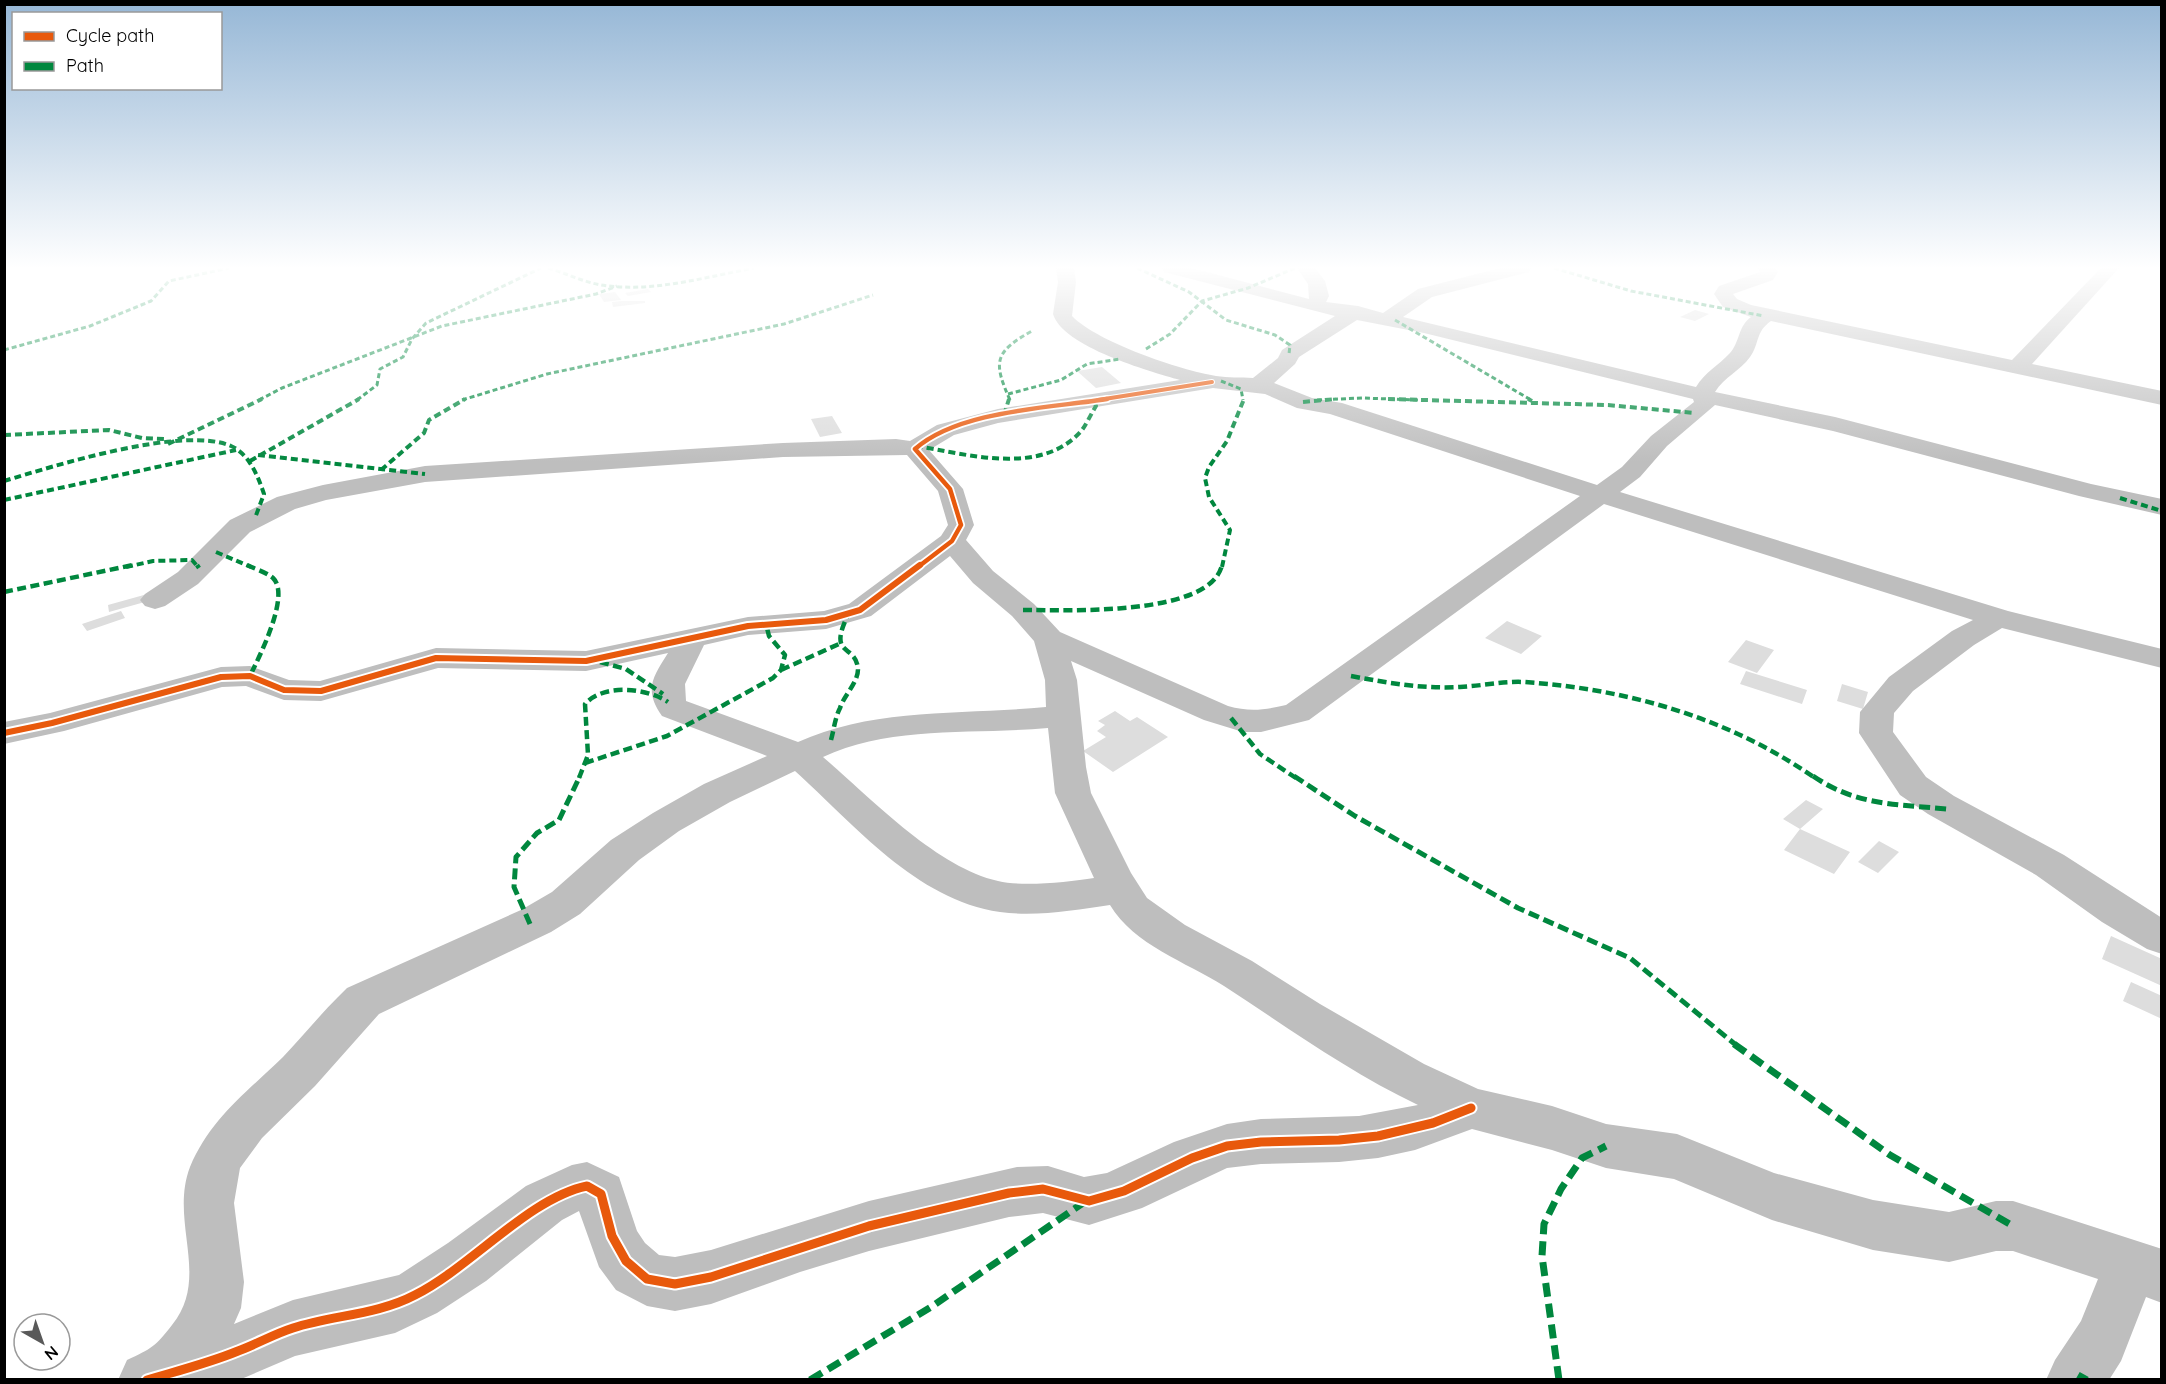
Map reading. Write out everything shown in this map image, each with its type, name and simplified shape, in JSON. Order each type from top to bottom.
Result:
[{"type":"street","points":[[1082,333],[1088,338],[1212,382]]},
{"type":"street","points":[[1258,385],[1280,369],[1288,360],[1289,354],[1321,333]]},
{"type":"street","points":[[1443,333],[1871,433],[2078,488],[2162,507]]},
{"type":"street","points":[[1702,395],[1713,377],[1741,355],[1749,333]]},
{"type":"street","points":[[1851,333],[2162,398]]},
{"type":"street","points":[[2018,366],[2050,333]]},
{"type":"street","points":[[915,449],[924,441],[943,432],[1004,415],[1212,382],[1258,385],[1298,397],[1303,402],[1334,408],[1602,495],[1998,618],[2162,658]]},
{"type":"street","points":[[952,541],[983,577],[1023,610],[1049,639],[1216,713],[1243,721],[1279,718],[1297,712],[1320,698],[1602,495],[1642,463],[1659,441],[1703,406],[1705,402],[1702,395]]},
{"type":"street","points":[[4,733],[52,723],[221,677],[250,676],[284,690],[321,692],[436,658],[586,661],[748,626],[810,622],[848,615],[860,609],[952,541],[961,525],[957,505],[950,489],[915,449],[896,446],[762,451],[425,474],[323,493],[286,503],[240,526],[199,568],[155,600]]},
{"type":"street","points":[[1998,618],[1963,638],[1901,684],[1877,712],[1876,732],[1913,786],[1941,805],[2050,865],[2116,911],[2162,938]]},
{"type":"street","points":[[1049,639],[1061,680],[1068,767],[1073,793],[1088,827],[1133,909],[1170,936],[1237,973],[1304,1017],[1407,1078],[1472,1108],[1627,1151],[1677,1157],[1772,1196],[1873,1225],[1949,1237],[1996,1226],[2013,1226],[2148,1270]]},
{"type":"street","points":[[691,640],[666,684],[668,702],[674,709],[697,719],[781,746],[797,754],[923,864],[965,886],[1000,897],[1065,897],[1121,889]]},
{"type":"street","points":[[158,1376],[206,1327],[215,1302],[217,1282],[212,1252],[210,1187],[218,1164],[251,1116],[297,1072],[363,1001],[390,987],[464,957],[536,921],[566,903],[626,850],[666,822],[717,793],[831,740],[902,727],[964,721],[999,722],[1049,717],[1066,720]]},
{"type":"street","points":[[158,1376],[237,1352],[293,1328],[395,1305],[418,1294],[467,1262],[544,1203],[572,1189],[587,1186],[601,1194],[609,1227],[625,1262],[639,1273],[660,1283],[684,1282],[741,1267],[855,1229],[976,1202],[1009,1191],[1043,1189],[1068,1194],[1086,1202],[1120,1193],[1197,1156],[1227,1145],[1361,1138],[1405,1132],[1431,1125],[1472,1108]]},
{"type":"street","points":[[2075,1380],[2101,1341],[2129,1270],[2148,1270]]},
{"type":"building","points":[[1102,367],[1121,383],[1096,388],[1077,371]]},
{"type":"building","points":[[832,416],[842,433],[820,437],[811,419]]},
{"type":"building","points":[[151,593],[152,600],[109,612],[108,605]]},
{"type":"building","points":[[121,611],[125,618],[87,631],[82,624]]},
{"type":"building","points":[[1507,621],[1542,636],[1521,654],[1485,638]]},
{"type":"building","points":[[1746,640],[1774,650],[1757,673],[1728,662]]},
{"type":"building","points":[[1746,671],[1807,690],[1802,704],[1740,684]]},
{"type":"building","points":[[1842,684],[1868,692],[1863,709],[1837,701]]},
{"type":"building","points":[[1115,711],[1130,721],[1137,717],[1168,737],[1113,772],[1083,751],[1106,737],[1097,731],[1105,725],[1098,721]]},
{"type":"building","points":[[1806,800],[1823,809],[1800,829],[1783,819]]},
{"type":"building","points":[[1800,829],[1850,852],[1834,874],[1784,850]]},
{"type":"building","points":[[1879,841],[1899,852],[1878,873],[1858,862]]},
{"type":"building","points":[[2111,936],[2162,959],[2162,986],[2102,959]]},
{"type":"building","points":[[2131,982],[2162,996],[2162,1019],[2123,1001]]},
{"type":"marked path","points":[[4,350],[33,344],[60,333]]},
{"type":"marked path","points":[[250,461],[348,407],[377,385],[380,369],[403,357],[418,333]]},
{"type":"marked path","points":[[168,444],[218,422],[282,388],[425,333]]},
{"type":"marked path","points":[[381,470],[424,433],[429,420],[468,397],[547,374],[743,333]]},
{"type":"marked path","points":[[1004,415],[1010,401],[998,374],[1000,354],[1012,342],[1029,333]]},
{"type":"marked path","points":[[1146,349],[1171,333]]},
{"type":"marked path","points":[[1267,333],[1290,345],[1289,354]]},
{"type":"marked path","points":[[1416,333],[1532,401]]},
{"type":"marked path","points":[[1008,394],[1061,380],[1087,364],[1120,359]]},
{"type":"marked path","points":[[1023,610],[1094,609],[1151,604],[1176,600],[1198,593],[1217,580],[1230,530],[1206,491],[1205,478],[1206,472],[1227,441],[1244,399],[1241,389],[1221,381]]},
{"type":"marked path","points":[[1303,402],[1362,398],[1579,404],[1637,406],[1695,413]]},
{"type":"marked path","points":[[916,446],[993,457],[1018,458],[1042,455],[1063,446],[1082,430],[1096,406],[1094,401]]},
{"type":"marked path","points":[[4,435],[109,430],[142,438],[165,439]]},
{"type":"marked path","points":[[4,481],[53,467],[156,444],[214,441],[232,446],[248,461],[256,473],[264,494],[255,518]]},
{"type":"marked path","points":[[4,500],[236,450]]},
{"type":"marked path","points":[[258,455],[425,474]]},
{"type":"marked path","points":[[2120,498],[2162,511]]},
{"type":"marked path","points":[[216,552],[263,572],[274,579],[278,588],[273,625],[250,676]]},
{"type":"marked path","points":[[4,592],[153,561],[192,560],[199,568]]},
{"type":"marked path","points":[[831,740],[839,708],[858,671],[857,663],[840,645],[841,629],[848,615]]},
{"type":"marked path","points":[[585,763],[667,736],[773,678],[781,670],[785,655],[769,636],[766,624]]},
{"type":"marked path","points":[[781,670],[839,644]]},
{"type":"marked path","points":[[600,662],[626,669],[663,694]]},
{"type":"marked path","points":[[1351,676],[1409,687],[1459,687],[1522,682],[1615,695],[1691,713],[1725,727],[1781,754],[1829,787],[1863,801],[1947,809]]},
{"type":"marked path","points":[[530,924],[514,887],[516,857],[537,833],[559,820],[583,770],[588,755],[585,704],[597,695],[618,691],[656,694],[668,702]]},
{"type":"marked path","points":[[1231,718],[1260,754],[1355,816],[1518,908],[1630,958],[1655,976],[1734,1044],[1797,1091],[1890,1155],[2013,1226]]},
{"type":"marked path","points":[[1559,1380],[1542,1256],[1544,1224],[1561,1189],[1582,1158],[1606,1146]]},
{"type":"marked path","points":[[810,1380],[931,1307],[1086,1201]]},
{"type":"marked path","points":[[2078,1375],[2087,1380]]},
{"type":"cycle path","points":[[4,733],[52,723],[221,677],[250,676],[284,690],[321,691],[436,658],[586,661],[748,626],[826,620],[860,610],[952,541],[961,525],[950,489],[915,449],[926,439],[970,422],[998,416],[1212,382]]},
{"type":"cycle path","points":[[147,1380],[237,1352],[293,1328],[395,1305],[418,1294],[467,1262],[544,1203],[572,1189],[587,1186],[601,1194],[612,1236],[618,1249],[635,1271],[647,1279],[675,1284],[711,1277],[800,1246],[869,1226],[1009,1193],[1043,1189],[1089,1201],[1124,1191],[1192,1158],[1227,1146],[1378,1136],[1433,1123],[1471,1108]]}]
